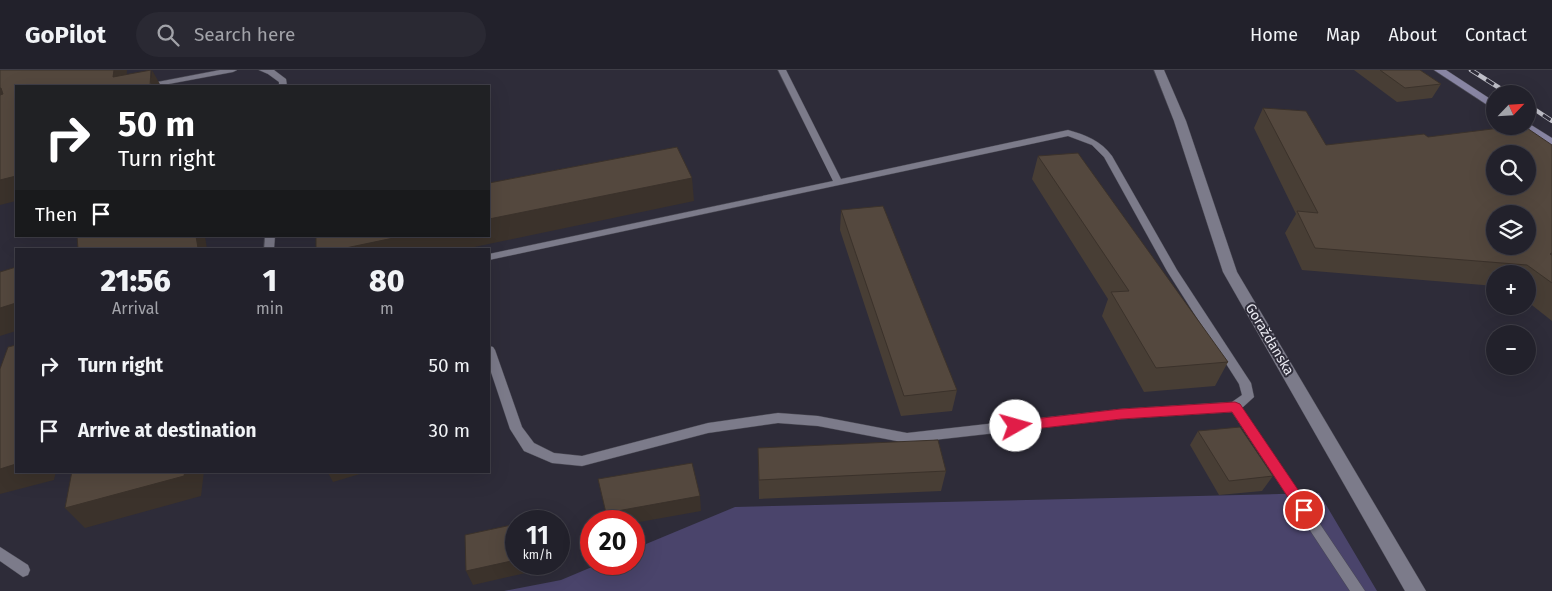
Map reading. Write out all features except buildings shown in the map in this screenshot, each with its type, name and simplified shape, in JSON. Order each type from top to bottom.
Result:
[{"type":"street","name":"Goraždanska","points":[[1159,70],[1180,121],[1230,272],[1416,591]]},
{"type":"street","points":[[1439,70],[1486,101]]},
{"type":"street","points":[[1536,133],[1552,143]]},
{"type":"lane","points":[[152,85],[233,70]]},
{"type":"lane","points":[[263,70],[279,77],[283,81],[283,85]]},
{"type":"lane","points":[[782,70],[838,182]]},
{"type":"lane","points":[[490,257],[1068,133],[1080,136],[1102,147],[1172,271],[1245,383],[1248,397],[1235,407],[1121,414],[907,438],[818,421],[778,418],[708,428],[582,461],[552,458],[529,447],[516,429],[490,353]]},
{"type":"lane","points":[[1235,407],[1358,591]]},
{"type":"lane","points":[[0,553],[23,570]]},
{"type":"shaded area","points":[[1319,493],[1377,591],[504,591],[561,580],[580,572],[580,575],[645,575],[645,544],[735,507]]},
{"type":"railway","points":[[1471,70],[1495,85]]},
{"type":"railway","points":[[1536,110],[1552,121]]},
{"type":"route","points":[[1016,426],[1121,414],[1235,407],[1304,510]]}]
